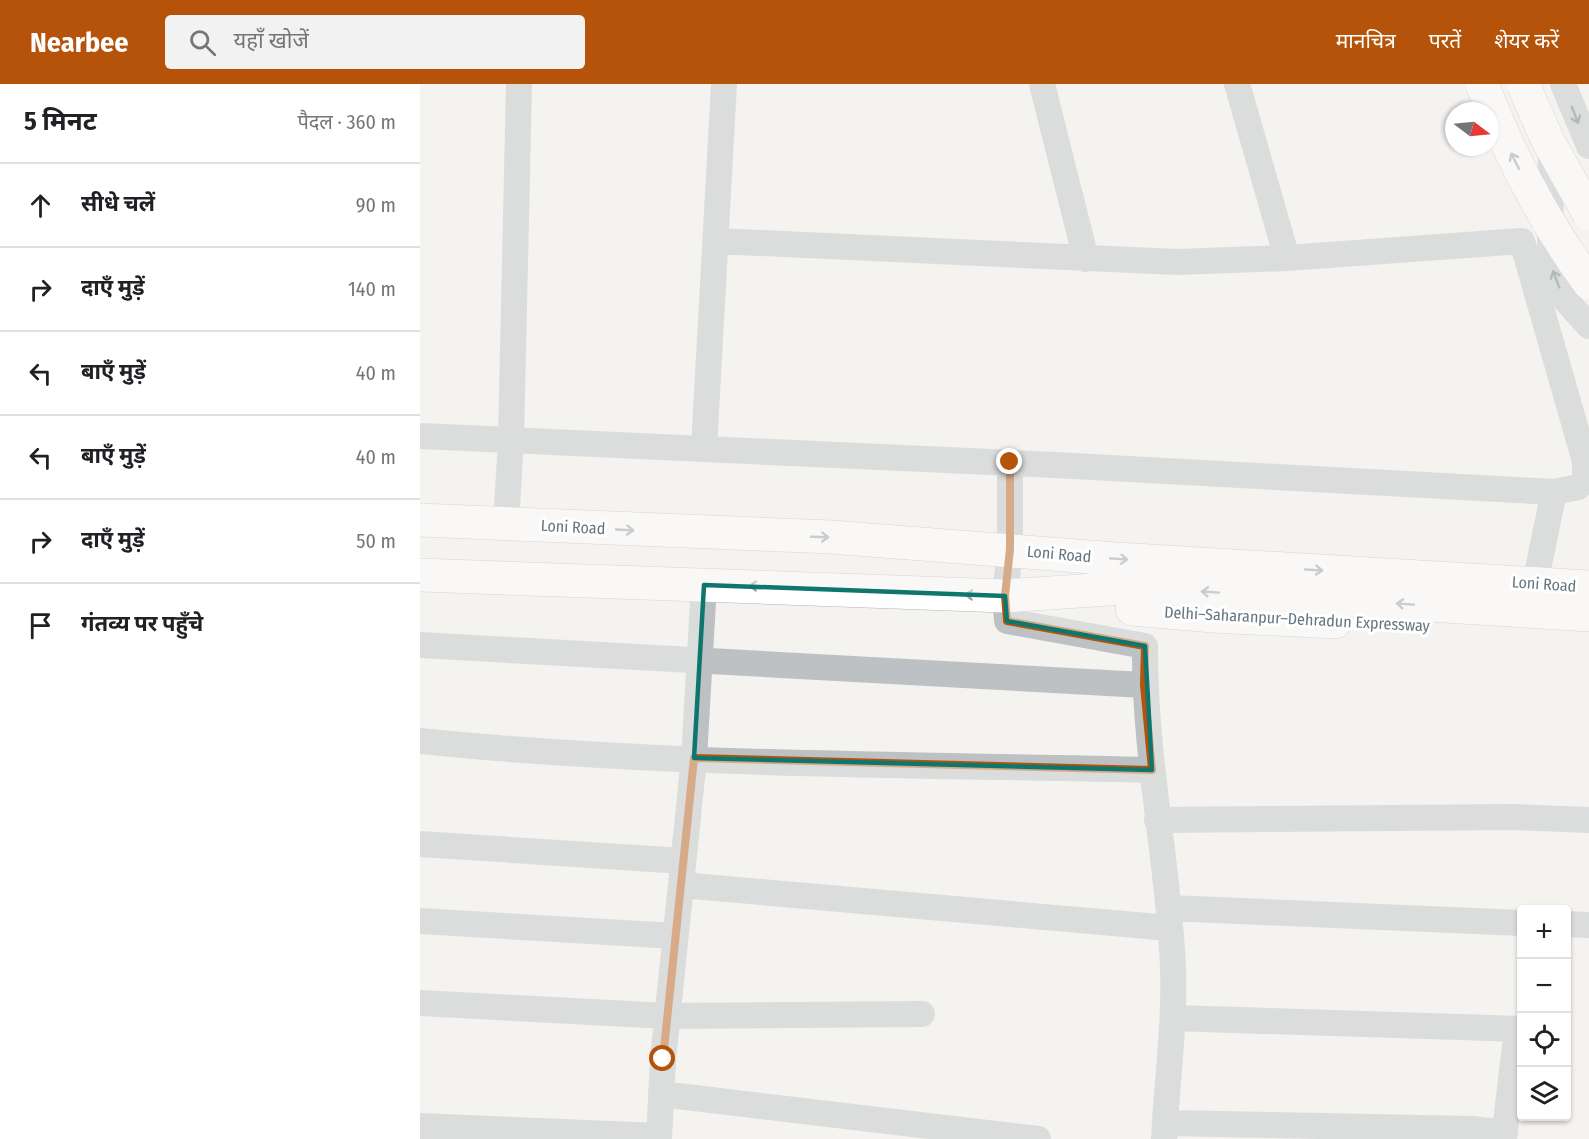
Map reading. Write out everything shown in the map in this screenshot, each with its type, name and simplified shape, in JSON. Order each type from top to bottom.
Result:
[{"type":"highway","points":[[1482,84],[1532,193],[1589,283]]},
{"type":"highway","points":[[1523,84],[1548,141],[1589,214]]},
{"type":"highway","name":"Loni Road","points":[[420,520],[675,533],[843,538],[1010,549],[1116,559],[1589,587]]},
{"type":"highway","name":"Loni Road","points":[[420,574],[1005,596],[1138,587],[1589,615]]},
{"type":"highway","name":"Delhi–Saharanpur–Dehradun Expressway","points":[[1005,596],[1213,616],[1589,633]]},
{"type":"street","points":[[506,523],[511,440],[519,84]]},
{"type":"street","points":[[704,448],[723,84]]},
{"type":"street","points":[[1042,84],[1086,259]]},
{"type":"street","points":[[1237,84],[1287,258]]},
{"type":"street","points":[[1539,84],[1551,118],[1550,264],[1563,297],[1589,326]]},
{"type":"street","points":[[1563,84],[1589,146]]},
{"type":"street","points":[[420,436],[1010,462],[1554,492],[1578,487],[1585,480],[1585,461],[1522,241],[1287,258],[1177,262],[716,240]]},
{"type":"street","points":[[1010,462],[1010,549],[1005,596],[1007,621],[1145,646],[1144,685],[1157,820],[1170,918],[1173,1018],[1164,1131],[1473,1129],[1504,1136],[1517,1043]]},
{"type":"street","points":[[1535,583],[1554,492]]},
{"type":"street","points":[[420,1126],[659,1138],[667,1016],[694,758],[704,585]]},
{"type":"street","points":[[420,645],[1144,685]]},
{"type":"street","points":[[420,741],[502,749],[694,758],[1152,770]]},
{"type":"street","points":[[1157,820],[1514,817],[1589,820]]},
{"type":"street","points":[[420,844],[682,873],[1170,918],[1517,922]]},
{"type":"street","points":[[420,921],[675,936]]},
{"type":"street","points":[[1571,924],[1589,925]]},
{"type":"street","points":[[420,1003],[667,1016],[922,1014]]},
{"type":"street","points":[[1173,1018],[1517,1029]]},
{"type":"street","points":[[661,1094],[1038,1139]]},
{"type":"highlighted area","points":[[704,585],[1005,596],[1007,621],[1145,646],[1152,770],[694,758]]},
{"type":"route","points":[[663,1059],[694,758],[1152,770],[1144,685],[1145,646],[1007,621],[1005,596],[1010,549],[1010,462]]}]
